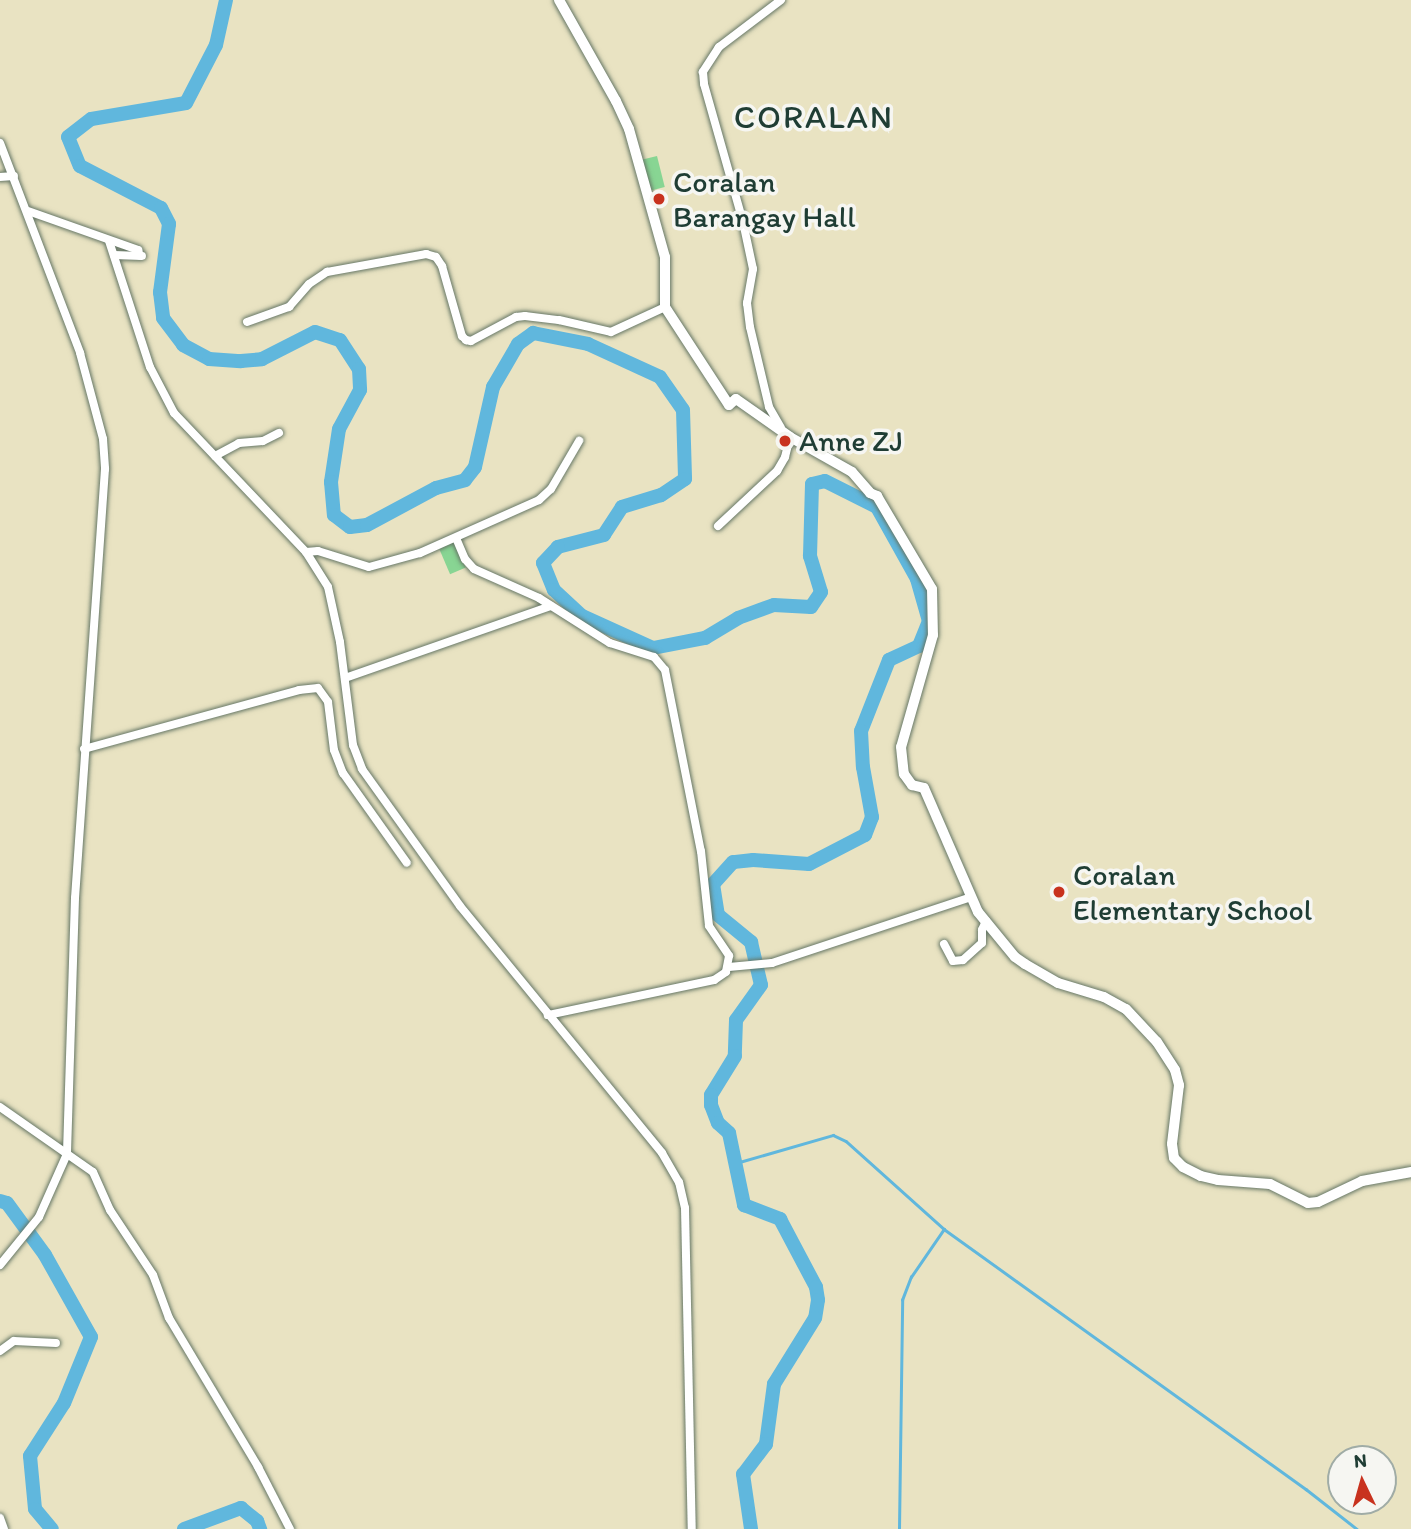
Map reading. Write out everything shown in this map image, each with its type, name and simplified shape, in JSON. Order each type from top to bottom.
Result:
[{"type":"street","points":[[559,0],[629,129],[665,257],[665,307],[729,405],[736,399],[787,435],[852,472],[877,496],[932,589],[933,635],[901,747],[904,774],[912,785],[924,788],[971,897],[986,921],[1025,964],[1058,983],[1104,997],[1126,1009],[1157,1042],[1175,1070],[1179,1085],[1172,1144],[1174,1158],[1183,1167],[1218,1180],[1270,1184],[1308,1203],[1318,1202],[1362,1181],[1411,1172]]},
{"type":"street","points":[[718,526],[777,471],[785,457],[787,435],[769,407],[750,327],[747,303],[752,269],[743,222],[704,84],[703,72],[719,47],[781,0]]},
{"type":"street","points":[[0,143],[80,353],[105,453],[75,898],[67,1154],[39,1217],[0,1265]]},
{"type":"street","points":[[0,177],[14,176]]},
{"type":"street","points":[[28,211],[138,250],[142,256],[114,255]]},
{"type":"street","points":[[109,241],[159,388],[174,413],[306,552],[333,599],[348,715],[356,756],[367,776],[460,906],[662,1153],[679,1182],[685,1208],[692,1529]]},
{"type":"street","points":[[247,322],[289,307],[309,284],[327,272],[426,254],[436,257],[442,266],[462,337],[466,340],[471,341],[516,317],[525,316],[559,320],[611,332],[665,307]]},
{"type":"street","points":[[215,456],[239,443],[263,441],[279,433]]},
{"type":"street","points":[[306,552],[318,551],[375,566],[420,553],[522,509],[545,495],[579,441]]},
{"type":"street","points":[[456,538],[465,559],[474,569],[551,607],[610,643],[654,657],[666,670],[701,851],[709,926],[713,936],[727,949],[729,967]]},
{"type":"street","points":[[345,678],[551,607]]},
{"type":"street","points":[[84,749],[312,687],[323,692],[332,717],[334,750],[343,773],[407,863]]},
{"type":"street","points":[[332,717],[348,715]]},
{"type":"street","points":[[548,1014],[714,980],[729,967],[768,964],[971,897]]},
{"type":"street","points":[[944,944],[953,961],[963,960],[982,943],[982,930],[986,921]]},
{"type":"street","points":[[0,1107],[88,1167],[97,1178],[110,1210],[153,1275],[169,1318],[258,1468],[290,1529]]},
{"type":"street","points":[[0,1351],[14,1341],[55,1343]]},
{"type":"street","points":[[0,1518],[4,1529]]},
{"type":"green space","points":[[657,156],[665,187],[646,192],[639,161]]},
{"type":"green space","points":[[454,540],[466,568],[450,574],[438,547]]},
{"type":"waterway","points":[[226,0],[216,45],[186,103],[91,119],[68,137],[80,166],[161,208],[169,224],[160,292],[163,318],[183,345],[209,359],[241,361],[262,359],[315,332],[340,340],[359,369],[360,390],[339,429],[331,482],[334,515],[350,527],[367,525],[436,488],[465,480],[475,467],[493,387],[518,344],[533,333],[588,344],[660,377],[683,410],[685,479],[661,495],[622,507],[604,535],[558,547],[543,563],[554,590],[582,616],[653,648],[705,638],[738,618],[774,605],[811,607],[821,592],[810,556],[812,484],[825,481],[877,507],[917,579],[929,621],[919,646],[889,660],[861,731],[863,767],[872,817],[865,835],[809,864],[753,860],[733,862],[713,884],[718,915],[751,942],[761,985],[736,1020],[735,1056],[711,1095],[711,1105],[718,1123],[729,1133],[744,1205],[780,1219],[816,1287],[818,1300],[815,1318],[774,1384],[766,1444],[743,1474],[751,1529]]},
{"type":"waterway","points":[[736,1163],[833,1135],[846,1141],[944,1229],[1306,1489],[1357,1529]]},
{"type":"waterway","points":[[0,1201],[7,1203],[45,1255],[91,1337],[64,1403],[30,1456],[35,1509],[52,1529]]},
{"type":"waterway","points":[[899,1529],[902,1300],[911,1277],[944,1229]]},
{"type":"waterway","points":[[184,1529],[241,1508],[257,1521],[260,1529]]},
{"type":"place","name":"Coralan Barangay Hall","points":[[659,199]]},
{"type":"place","name":"Anne ZJ","points":[[785,441]]},
{"type":"place","name":"Coralan Elementary School","points":[[1059,892]]},
{"type":"district","name":"CORALAN","points":[[814,117]]}]
